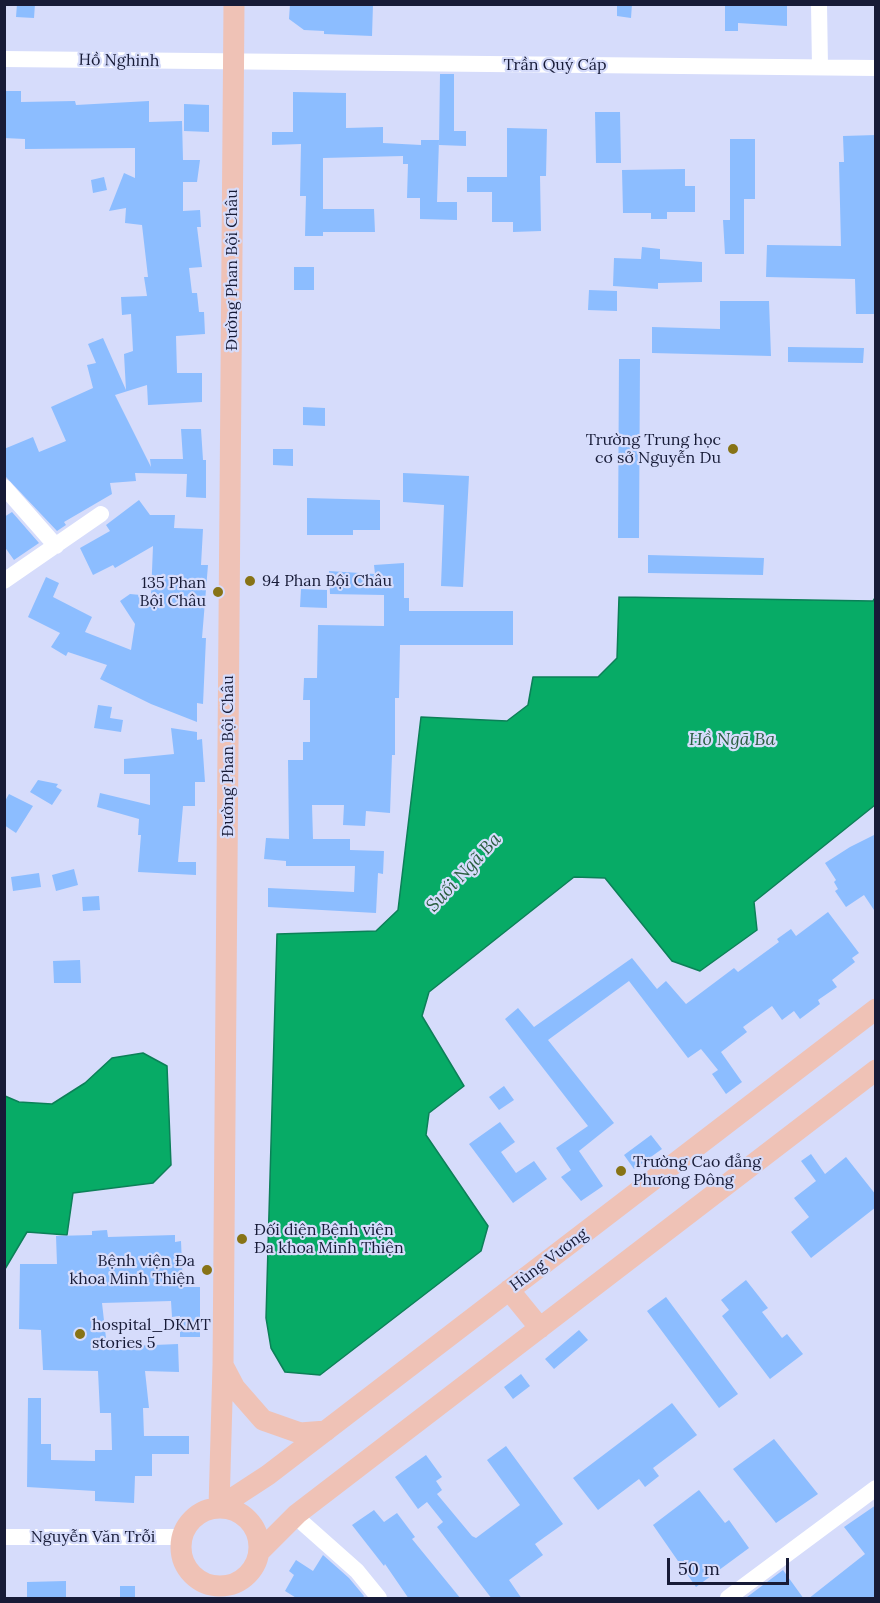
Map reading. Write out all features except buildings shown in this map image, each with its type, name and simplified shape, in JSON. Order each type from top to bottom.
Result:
[{"type":"main road","name":"Đường Phan Bội Châu","points":[[219,1507],[223,1365],[234,4]]},
{"type":"main road","name":"Hùng Vương","points":[[219,1507],[268,1475],[876,1009]]},
{"type":"main road","points":[[260,1551],[259,1538],[254,1525],[239,1512],[219,1507],[207,1509],[195,1516],[187,1525],[182,1537],[183,1560],[189,1571],[197,1579],[219,1592],[251,1573],[260,1551],[295,1516],[876,1070]]},
{"type":"main road","points":[[509,1290],[540,1328]]},
{"type":"main road","points":[[223,1365],[235,1388],[263,1419],[300,1433],[326,1431]]},
{"type":"street","points":[[819,4],[820,67]]},
{"type":"street","name":"Hồ Nghinh","points":[[4,59],[234,63]]},
{"type":"street","name":"Trần Quý Cáp","points":[[234,63],[876,68]]},
{"type":"street","points":[[4,487],[56,546]]},
{"type":"street","points":[[4,581],[101,514]]},
{"type":"street","points":[[728,1599],[876,1488]]},
{"type":"street","points":[[295,1516],[357,1571],[379,1599]]},
{"type":"street","name":"Nguyễn Văn Trỗi","points":[[4,1537],[182,1537]]},
{"type":"water","name":"Hồ Ngã Ba","points":[[619,597],[873,601],[875,598],[875,805],[754,902],[757,930],[700,971],[672,961],[605,878],[574,877],[429,992],[422,1016],[464,1086],[429,1113],[426,1135],[488,1226],[481,1251],[320,1375],[285,1372],[271,1348],[266,1318],[277,934],[376,931],[398,910],[421,717],[507,721],[528,705],[533,677],[598,677],[617,658]]},
{"type":"water","points":[[143,1053],[167,1066],[171,1165],[153,1183],[73,1193],[67,1235],[27,1232],[5,1269],[5,1096],[19,1102],[52,1104],[85,1083],[112,1058]]},
{"type":"place","name":"Trường Trung học cơ sở Nguyễn Du","points":[[733,449]]},
{"type":"place","name":"94 Phan Bội Châu","points":[[250,581]]},
{"type":"place","name":"135 Phan Bội Châu","points":[[218,592]]},
{"type":"place","name":"Trường Cao đẳng Phương Đông","points":[[621,1171]]},
{"type":"place","name":"Đối diện Bệnh viện Đa khoa Minh Thiện","points":[[242,1239]]},
{"type":"place","name":"Bệnh viện Đa khoa Minh Thiện","points":[[207,1270]]},
{"type":"place","name":"hospital_DKMT stories 5","points":[[80,1334]]},
{"type":"water label","name":"Suối Ngã Ba","points":[[464,873]]}]
